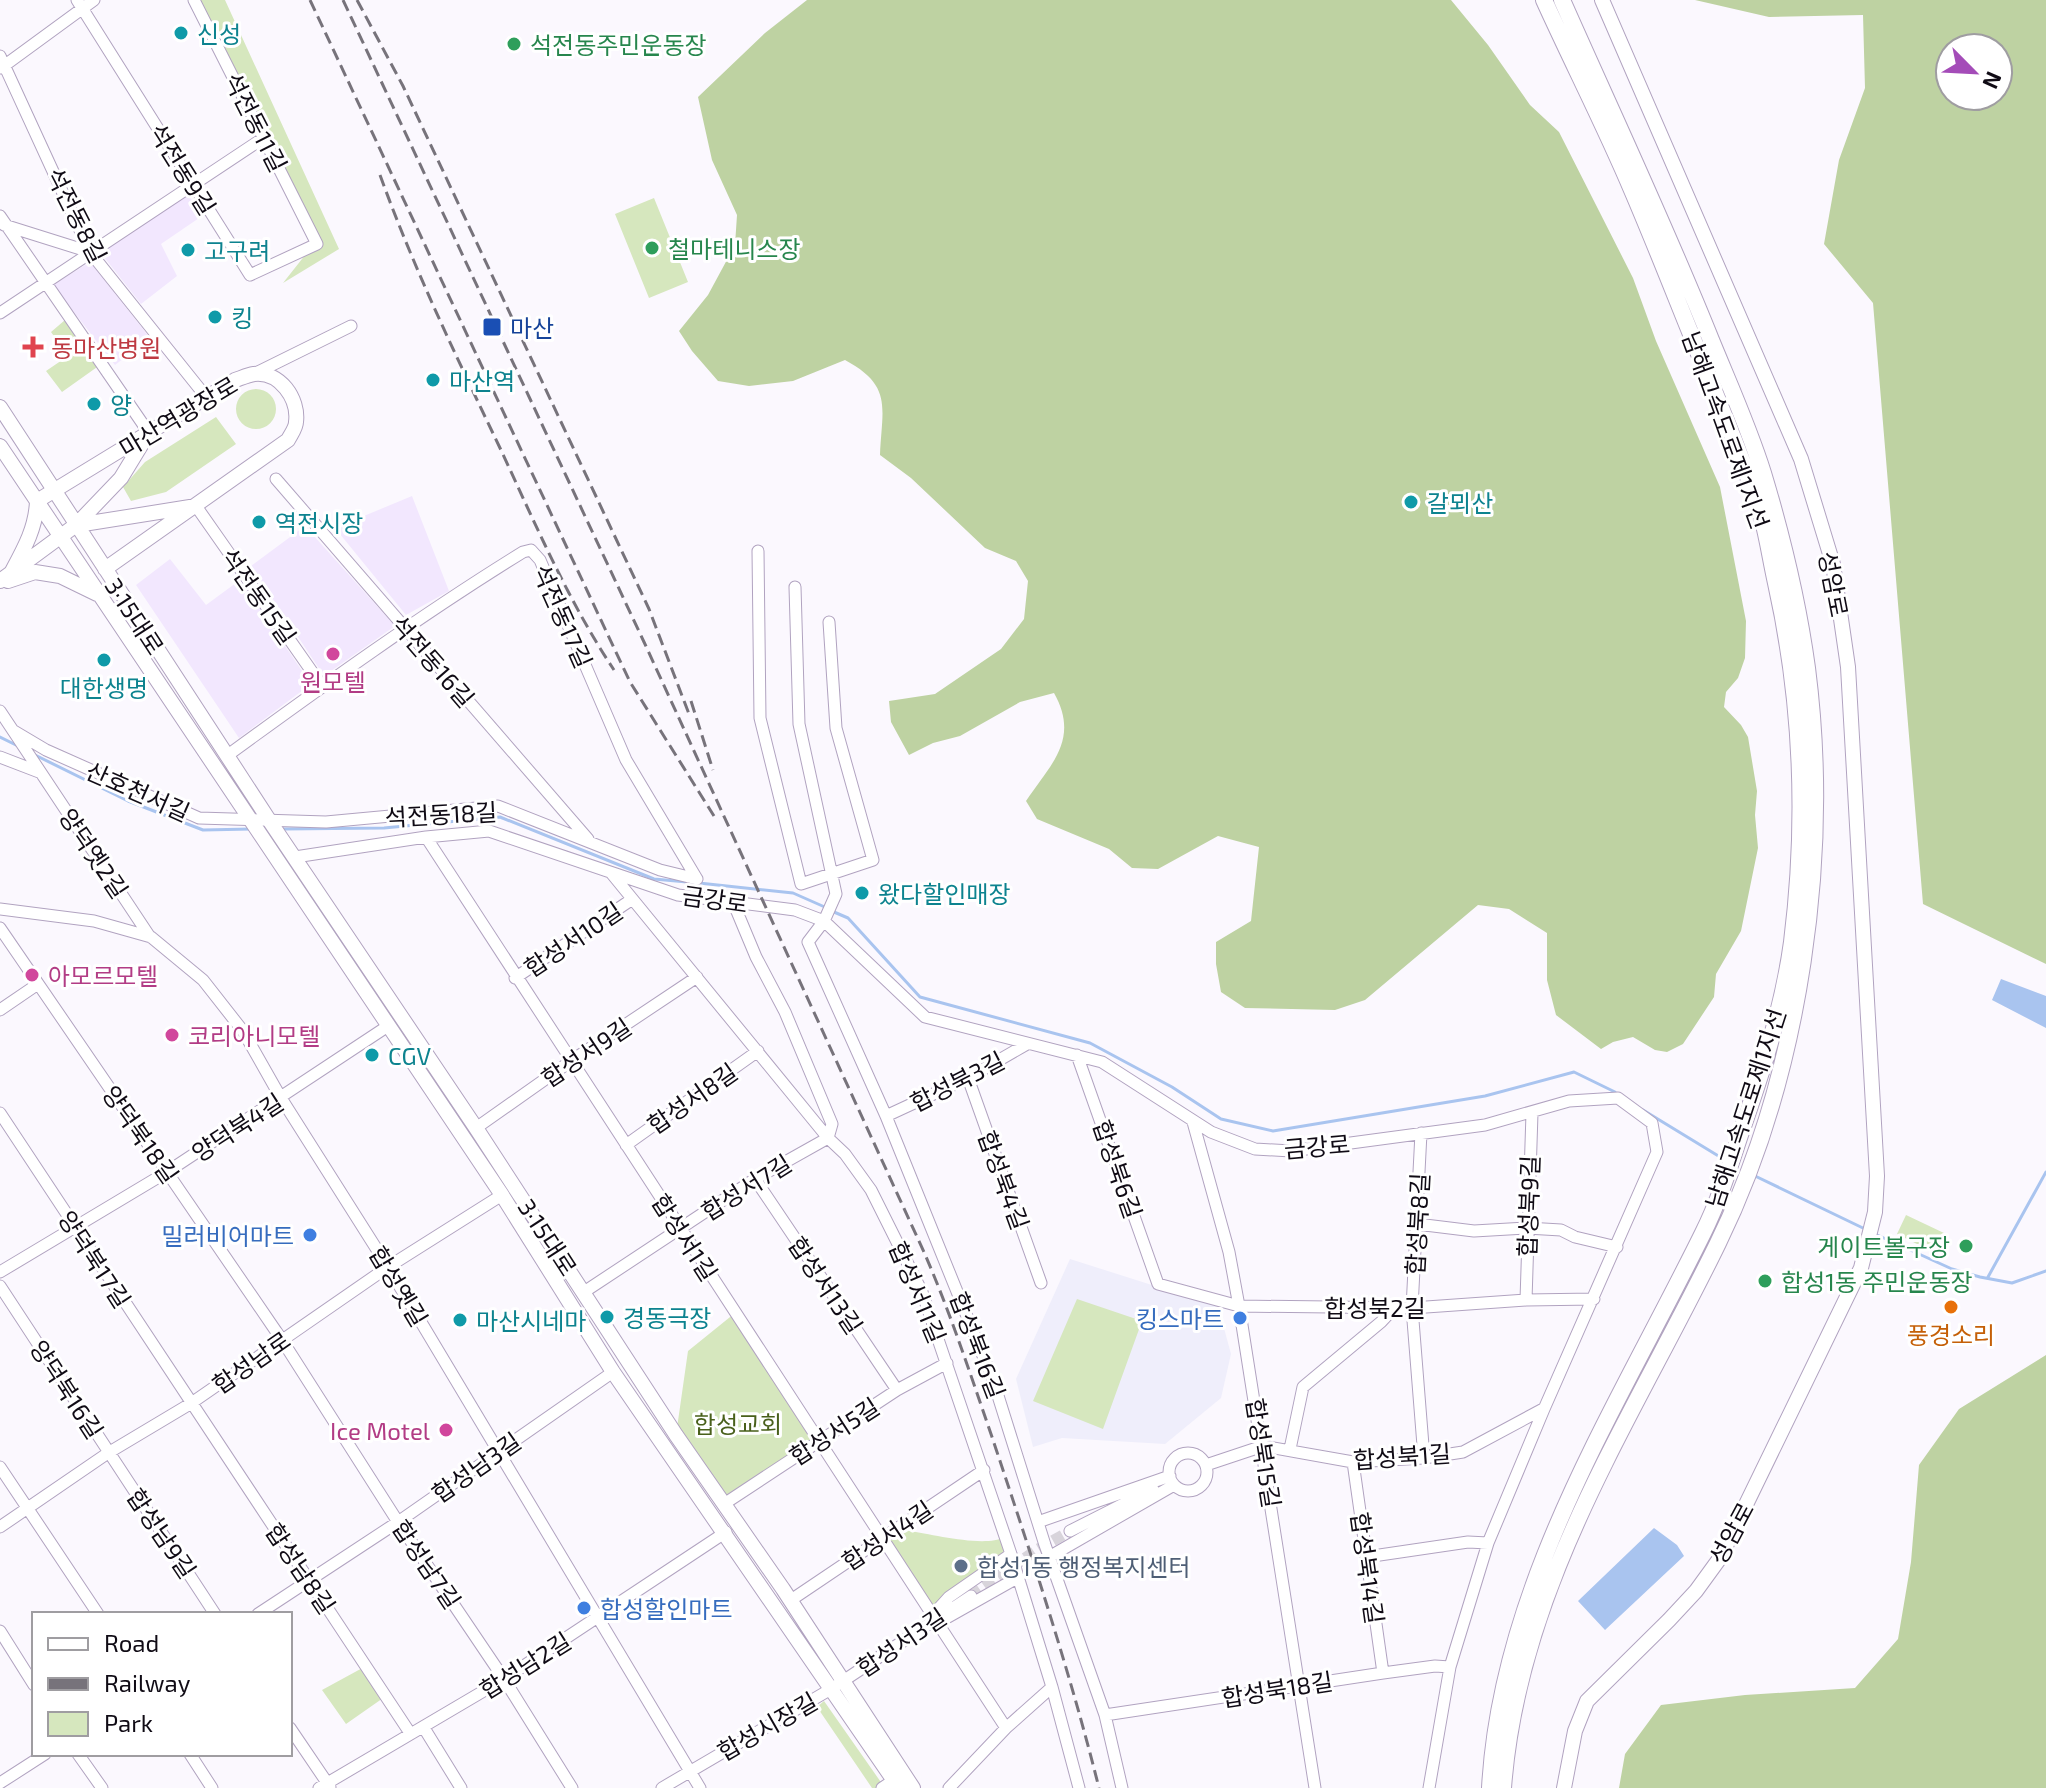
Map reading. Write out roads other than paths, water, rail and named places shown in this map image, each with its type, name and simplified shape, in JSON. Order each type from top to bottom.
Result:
[{"type":"highway","name":"남해고속도로제1지선","points":[[1503,1788],[1517,1688],[1558,1564],[1585,1500],[1719,1241],[1739,1141],[1776,1021],[1791,944],[1799,853],[1797,716],[1788,636],[1762,519],[1631,186],[1544,0]]},
{"type":"highway","name":"남해고속도로제1지선","points":[[1490,1788],[1491,1756],[1505,1683],[1553,1531],[1616,1399],[1705,1229],[1758,1144],[1780,1068],[1808,933],[1815,828],[1807,669],[1780,535],[1761,468],[1678,259],[1562,0]]},
{"type":"main road","name":"성암로","points":[[1564,1788],[1575,1731],[1587,1701],[1678,1610],[1720,1558],[1861,1268],[1875,1212],[1877,1176],[1848,667],[1833,564],[1801,459],[1602,0]]},
{"type":"main road","name":"마산역광장로","points":[[37,501],[235,380],[256,373],[273,377],[284,385],[295,404],[296,425],[288,440],[105,569]]},
{"type":"main road","name":"3·15대로","points":[[0,407],[270,822],[476,1128],[676,1435],[791,1600],[892,1785]]},
{"type":"main road","points":[[4,579],[76,525],[121,478],[149,433]]},
{"type":"main road","name":"3·15대로","points":[[0,446],[502,1195],[613,1372],[913,1788]]},
{"type":"main road","points":[[4,579],[28,542],[36,517],[37,501]]},
{"type":"main road","points":[[76,525],[196,506]]},
{"type":"main road","points":[[4,579],[35,572],[60,576],[100,595]]},
{"type":"street","points":[[2,63],[80,3],[94,0]]},
{"type":"street","name":"석전동11길","points":[[194,0],[317,244]]},
{"type":"street","name":"석전동9길","points":[[80,3],[250,275],[317,244]]},
{"type":"street","name":"석전동8길","points":[[2,63],[90,252],[207,398]]},
{"type":"street","points":[[0,313],[265,137]]},
{"type":"street","points":[[2,222],[90,252]]},
{"type":"street","points":[[2,222],[149,433]]},
{"type":"street","points":[[256,373],[351,326]]},
{"type":"street","name":"석전동16길","points":[[276,479],[591,843]]},
{"type":"street","name":"석전동15길","points":[[196,506],[322,686]]},
{"type":"street","name":"석전동17길","points":[[228,755],[478,579],[531,550],[540,560],[626,760],[697,879]]},
{"type":"street","points":[[758,551],[760,718],[801,884],[873,860],[836,728],[829,622]]},
{"type":"street","points":[[795,587],[799,724],[836,894],[824,920]]},
{"type":"street","points":[[2,715],[17,736]]},
{"type":"street","name":"산호천서길","points":[[17,736],[199,818],[270,822]]},
{"type":"street","name":"양덕옛2길","points":[[17,736],[151,937]]},
{"type":"street","points":[[3,762],[38,770]]},
{"type":"street","name":"석전동18길","points":[[270,822],[326,822],[498,806],[660,870],[697,879]]},
{"type":"street","name":"금강로","points":[[292,852],[489,831],[678,895],[795,910],[824,920],[925,1017],[1102,1062],[1193,1122],[1255,1149],[1291,1151],[1485,1125],[1569,1101],[1618,1098],[1652,1123],[1657,1152],[1488,1543],[1450,1667],[1429,1788]]},
{"type":"street","name":"합성서1길","points":[[426,837],[819,1441],[939,1617],[1006,1728]]},
{"type":"street","name":"합성서11길","points":[[611,873],[828,1138],[845,1154],[871,1190],[922,1292],[947,1363],[1011,1554],[1079,1788]]},
{"type":"street","name":"합성서10길","points":[[515,978],[631,900]]},
{"type":"street","points":[[733,902],[756,957],[785,1012],[832,1124],[828,1138]]},
{"type":"street","name":"합성옛길","points":[[0,909],[94,921],[151,937],[203,980],[243,1031],[700,1788]]},
{"type":"street","name":"합성북16길","points":[[824,920],[808,942],[886,1116],[994,1383],[1049,1557],[1105,1715],[1122,1788]]},
{"type":"street","name":"양덕북18길","points":[[0,928],[282,1340]]},
{"type":"street","name":"합성서9길","points":[[476,1128],[697,977]]},
{"type":"street","points":[[0,1010],[38,984]]},
{"type":"street","name":"양덕북4길","points":[[0,1272],[167,1172],[388,1026]]},
{"type":"street","name":"합성북3길","points":[[886,1116],[968,1078],[1027,1044]]},
{"type":"street","name":"합성서8길","points":[[626,1145],[758,1051]]},
{"type":"street","name":"합성북6길","points":[[1077,1055],[1158,1284]]},
{"type":"street","name":"합성북4길","points":[[968,1078],[1041,1283]]},
{"type":"street","name":"양덕북17길","points":[[0,1113],[190,1404]]},
{"type":"street","name":"합성북9길","points":[[1526,1300],[1532,1113]]},
{"type":"street","name":"합성북15길","points":[[1193,1122],[1229,1252],[1239,1306],[1315,1788]]},
{"type":"street","name":"합성북8길","points":[[1421,1133],[1412,1308],[1424,1458]]},
{"type":"street","name":"합성서7길","points":[[584,1292],[755,1179],[828,1138]]},
{"type":"street","name":"합성서13길","points":[[755,1179],[897,1390]]},
{"type":"street","name":"합성남로","points":[[0,1527],[108,1453],[190,1404],[388,1267],[502,1195]]},
{"type":"street","points":[[1417,1224],[1474,1231],[1561,1230],[1575,1237],[1617,1247]]},
{"type":"street","name":"합성북2길","points":[[1158,1284],[1239,1306],[1412,1308],[1594,1299]]},
{"type":"street","name":"양덕북16길","points":[[0,1286],[108,1453]]},
{"type":"street","points":[[1290,1449],[1303,1387],[1394,1308]]},
{"type":"street","name":"합성남7길","points":[[282,1340],[572,1788]]},
{"type":"street","name":"합성서5길","points":[[724,1504],[897,1390],[947,1363]]},
{"type":"street","name":"합성남3길","points":[[261,1612],[398,1522],[613,1372]]},
{"type":"street","name":"합성남8길","points":[[190,1404],[410,1733]]},
{"type":"street","name":"합성북1길","points":[[1206,1465],[1263,1446],[1353,1462],[1424,1458],[1463,1452],[1544,1409]]},
{"type":"street","name":"합성남9길","points":[[108,1453],[214,1612]]},
{"type":"street","points":[[1183,1453],[1195,1454],[1206,1465],[1207,1475],[1201,1486],[1188,1491],[1172,1480],[1170,1465],[1183,1453]]},
{"type":"street","name":"합성북14길","points":[[1353,1462],[1383,1673]]},
{"type":"street","points":[[0,1467],[97,1612]]},
{"type":"street","name":"합성서4길","points":[[791,1600],[984,1470]]},
{"type":"street","points":[[1038,1522],[1172,1480]]},
{"type":"street","points":[[1070,1531],[1172,1480]]},
{"type":"street","points":[[1049,1557],[1172,1480]]},
{"type":"street","name":"합성남2길","points":[[325,1787],[504,1679],[726,1532]]},
{"type":"street","points":[[1366,1557],[1468,1542],[1488,1543]]},
{"type":"street","points":[[1011,1554],[949,1597],[939,1608],[939,1617],[948,1617],[1017,1578]]},
{"type":"street","name":"합성서3길","points":[[837,1685],[971,1596]]},
{"type":"street","points":[[0,1631],[32,1682]]},
{"type":"street","name":"합성북18길","points":[[1105,1715],[1383,1673],[1450,1667]]},
{"type":"street","name":"합성시장길","points":[[662,1788],[837,1685]]},
{"type":"street","points":[[949,1788],[1006,1728],[1052,1687]]},
{"type":"street","points":[[424,1728],[461,1788]]},
{"type":"street","points":[[292,1731],[325,1787]]},
{"type":"street","points":[[0,1783],[42,1756]]},
{"type":"street","points":[[79,1756],[102,1788]]},
{"type":"street","points":[[191,1756],[212,1788]]},
{"type":"water","points":[[2001,979],[2046,996],[2046,1028],[1992,1000]]},
{"type":"water","points":[[1654,1528],[1677,1545],[1684,1556],[1605,1630],[1578,1601]]},
{"type":"waterway","points":[[0,737],[18,746]]},
{"type":"waterway","points":[[35,755],[128,801],[203,830],[251,829]]},
{"type":"waterway","points":[[283,829],[384,828],[500,817],[654,879],[687,882]]},
{"type":"waterway","points":[[699,883],[793,893],[827,908]]},
{"type":"waterway","points":[[834,912],[848,918],[920,997],[1090,1043],[1172,1087],[1221,1119],[1273,1131],[1485,1096],[1574,1072],[1615,1092]]},
{"type":"waterway","points":[[1643,1110],[1725,1160]]},
{"type":"waterway","points":[[1988,1277],[2046,1172]]},
{"type":"waterway","points":[[1753,1175],[1865,1229]]},
{"type":"waterway","points":[[1875,1234],[1952,1269],[1980,1277],[2012,1283],[2046,1271]]},
{"type":"tunnel","points":[[971,1596],[1038,1549],[1070,1531]]},
{"type":"railway","points":[[310,0],[630,682],[714,816]]},
{"type":"railway","points":[[343,0],[644,642],[924,1252],[959,1343],[1020,1522],[1062,1654],[1099,1788]]},
{"type":"railway","points":[[357,0],[403,86],[649,609],[689,714]]},
{"type":"railway","points":[[380,175],[437,313],[539,533],[582,617],[614,670]]},
{"type":"railway","points":[[691,701],[713,770]]},
{"type":"place","name":"신성","points":[[181,33]]},
{"type":"place","name":"석전동주민운동장","points":[[514,44]]},
{"type":"place","name":"철마테니스장","points":[[652,248]]},
{"type":"place","name":"고구려","points":[[188,250]]},
{"type":"place","name":"킹","points":[[215,317]]},
{"type":"place","name":"마산","points":[[492,327]]},
{"type":"place","name":"동마산병원","points":[[33,347]]},
{"type":"place","name":"마산역","points":[[433,380]]},
{"type":"place","name":"양","points":[[94,404]]},
{"type":"place","name":"갈뫼산","points":[[1411,502]]},
{"type":"place","name":"역전시장","points":[[259,522]]},
{"type":"place","name":"원모텔","points":[[333,654]]},
{"type":"place","name":"대한생명","points":[[104,660]]},
{"type":"place","name":"왔다할인매장","points":[[862,893]]},
{"type":"place","name":"아모르모텔","points":[[32,975]]},
{"type":"place","name":"코리아니모텔","points":[[172,1035]]},
{"type":"place","name":"CGV","points":[[372,1055]]},
{"type":"place","name":"밀러비어마트","points":[[310,1235]]},
{"type":"place","name":"게이트볼구장","points":[[1966,1246]]},
{"type":"place","name":"합성1동 주민운동장","points":[[1765,1281]]},
{"type":"place","name":"풍경소리","points":[[1951,1307]]},
{"type":"place","name":"경동극장","points":[[607,1317]]},
{"type":"place","name":"킹스마트","points":[[1240,1318]]},
{"type":"place","name":"마산시네마","points":[[460,1320]]},
{"type":"place","name":"Ice Motel","points":[[446,1430]]},
{"type":"place","name":"합성1동 행정복지센터","points":[[961,1566]]},
{"type":"place","name":"합성할인마트","points":[[584,1608]]},
{"type":"park label","name":"합성교회","points":[[738,1423]]}]
